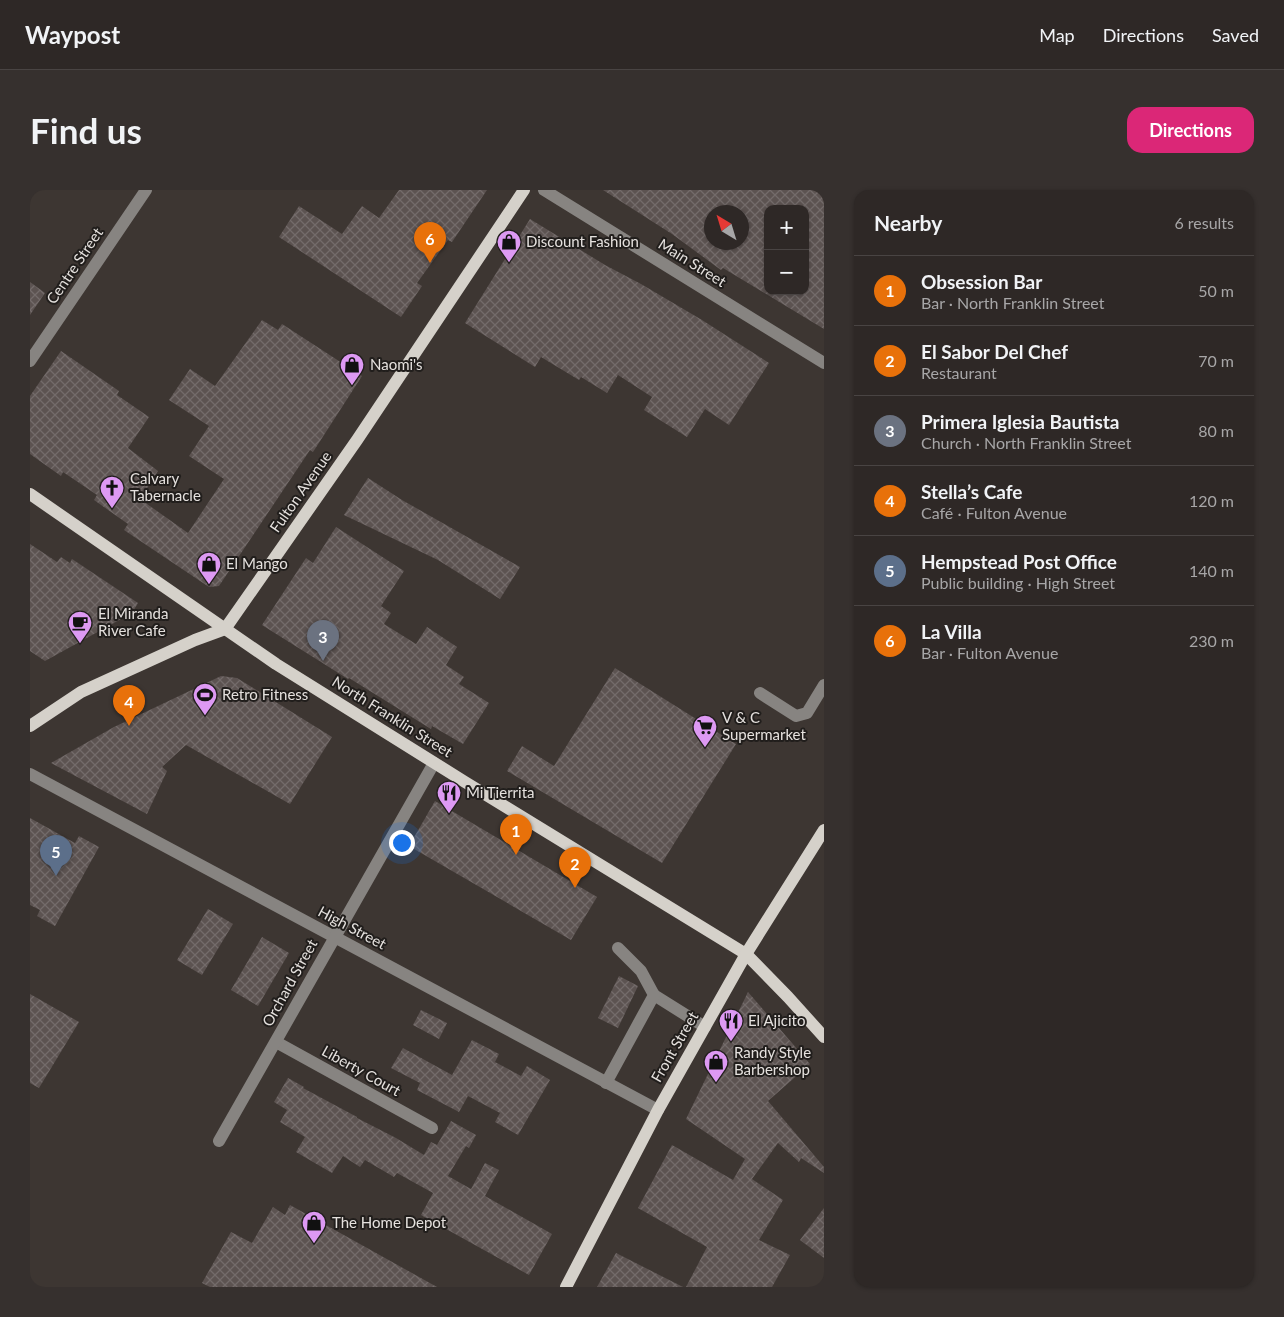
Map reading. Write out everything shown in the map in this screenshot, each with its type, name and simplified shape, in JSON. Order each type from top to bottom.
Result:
[{"type":"main road","name":"Fulton Avenue","points":[[226,629],[357,440],[524,190]]},
{"type":"main road","name":"North Franklin Street","points":[[30,494],[276,664],[746,954],[788,996],[824,1038]]},
{"type":"main road","points":[[30,726],[81,692],[195,640],[226,629]]},
{"type":"main road","name":"Front Street","points":[[566,1287],[658,1110],[746,954],[824,830]]},
{"type":"street","name":"Centre Street","points":[[30,361],[146,190]]},
{"type":"street","name":"Main Street","points":[[544,190],[824,363]]},
{"type":"street","points":[[760,694],[796,716],[807,713],[824,685]]},
{"type":"street","name":"Orchard Street","points":[[219,1141],[434,763]]},
{"type":"street","name":"High Street","points":[[30,774],[658,1110]]},
{"type":"street","points":[[618,948],[641,971],[654,995],[705,1027]]},
{"type":"street","points":[[606,1083],[654,995]]},
{"type":"street","name":"Liberty Court","points":[[276,1042],[432,1128]]},
{"type":"building","points":[[399,190],[487,190],[452,242],[448,240],[417,283],[422,286],[401,317],[279,237],[299,206],[342,234],[362,206],[379,218]]},
{"type":"building","points":[[603,190],[824,190],[824,329],[768,295],[809,295],[809,205],[764,205],[764,293],[723,268],[721,270],[672,234]]},
{"type":"building","points":[[530,219],[605,265],[702,320],[769,363],[729,425],[705,409],[687,437],[644,410],[652,397],[618,375],[607,393],[581,377],[579,380],[541,357],[535,367],[465,323]]},
{"type":"building","points":[[30,282],[45,293],[30,315]]},
{"type":"building","points":[[262,320],[278,330],[282,324],[362,376],[313,452],[310,450],[219,586],[209,587],[124,530],[128,524],[94,500],[97,495],[63,472],[61,476],[30,454],[30,396],[61,351],[119,391],[117,395],[149,417],[128,448],[158,471],[140,499],[188,533],[224,479],[189,456],[209,426],[169,400],[190,369],[215,386]]},
{"type":"building","points":[[368,478],[402,500],[520,567],[500,599],[438,560],[344,515]]},
{"type":"building","points":[[336,527],[404,571],[381,606],[391,613],[384,624],[416,644],[427,627],[457,647],[446,665],[464,677],[459,684],[489,703],[463,744],[432,726],[431,729],[262,625],[306,558],[313,563]]},
{"type":"building","points":[[30,544],[57,562],[61,557],[70,563],[72,559],[138,603],[132,613],[45,661],[30,651]]},
{"type":"building","points":[[615,668],[736,744],[662,863],[507,771],[522,746],[554,766]]},
{"type":"building","points":[[221,676],[237,678],[332,737],[290,804],[186,745],[162,767],[167,771],[147,814],[51,763],[114,727]]},
{"type":"building","points":[[435,801],[597,897],[571,940],[409,846]]},
{"type":"building","points":[[30,818],[75,843],[79,836],[99,847],[55,926],[37,916],[40,910],[30,905]]},
{"type":"building","points":[[208,909],[233,924],[202,975],[177,960]]},
{"type":"building","points":[[262,937],[289,953],[258,1006],[231,990]]},
{"type":"building","points":[[619,976],[638,986],[618,1028],[598,1018]]},
{"type":"building","points":[[748,992],[810,1064],[768,1101],[824,1167],[824,1173],[801,1158],[799,1162],[778,1143],[752,1179],[783,1200],[759,1240],[790,1255],[772,1287],[686,1287],[707,1247],[638,1208],[672,1145],[733,1180],[745,1159],[686,1119]]},
{"type":"building","points":[[30,994],[79,1022],[39,1088],[30,1083]]},
{"type":"building","points":[[421,1010],[447,1023],[439,1039],[413,1025]]},
{"type":"building","points":[[472,1040],[499,1054],[495,1062],[521,1076],[527,1066],[550,1080],[518,1135],[495,1122],[500,1113],[468,1096],[459,1112],[417,1090],[420,1083],[391,1068],[403,1048],[452,1075]]},
{"type":"building","points":[[288,1078],[424,1155],[431,1142],[437,1145],[451,1121],[476,1135],[469,1148],[466,1146],[448,1176],[471,1189],[485,1163],[499,1170],[485,1196],[552,1234],[529,1275],[421,1215],[433,1193],[397,1173],[394,1177],[365,1160],[360,1167],[343,1156],[332,1173],[296,1152],[305,1137],[280,1122],[287,1110],[274,1102]]},
{"type":"building","name":"The Home Depot","points":[[290,1205],[437,1287],[210,1287],[202,1283],[231,1232],[252,1243],[273,1207],[285,1215]]},
{"type":"building","points":[[824,1208],[824,1258],[800,1240]]},
{"type":"building","points":[[616,1253],[683,1287],[597,1287]]},
{"type":"place","name":"La Villa","points":[[430,263]]},
{"type":"place","name":"Discount Fashion","points":[[509,263]]},
{"type":"place","name":"Naomi's","points":[[352,386]]},
{"type":"place","name":"Calvary Tabernacle","points":[[112,509]]},
{"type":"place","name":"El Mango","points":[[209,585]]},
{"type":"place","name":"El Miranda River Cafe","points":[[80,644]]},
{"type":"place","name":"Primera Iglesia Bautista","points":[[323,661]]},
{"type":"place","name":"Retro Fitness","points":[[205,716]]},
{"type":"place","name":"Stella’s Cafe","points":[[129,726]]},
{"type":"place","name":"V & C Supermarket","points":[[705,748]]},
{"type":"place","name":"Mi Tierrita","points":[[449,814]]},
{"type":"place","name":"Obsession Bar","points":[[516,855]]},
{"type":"place","name":"Hempstead Post Office","points":[[56,876]]},
{"type":"place","name":"El Sabor Del Chef","points":[[575,888]]},
{"type":"place","name":"El Ajicito","points":[[731,1042]]},
{"type":"place","name":"Randy Style Barbershop","points":[[716,1083]]},
{"type":"place","name":"The Home Depot","points":[[314,1244]]}]
